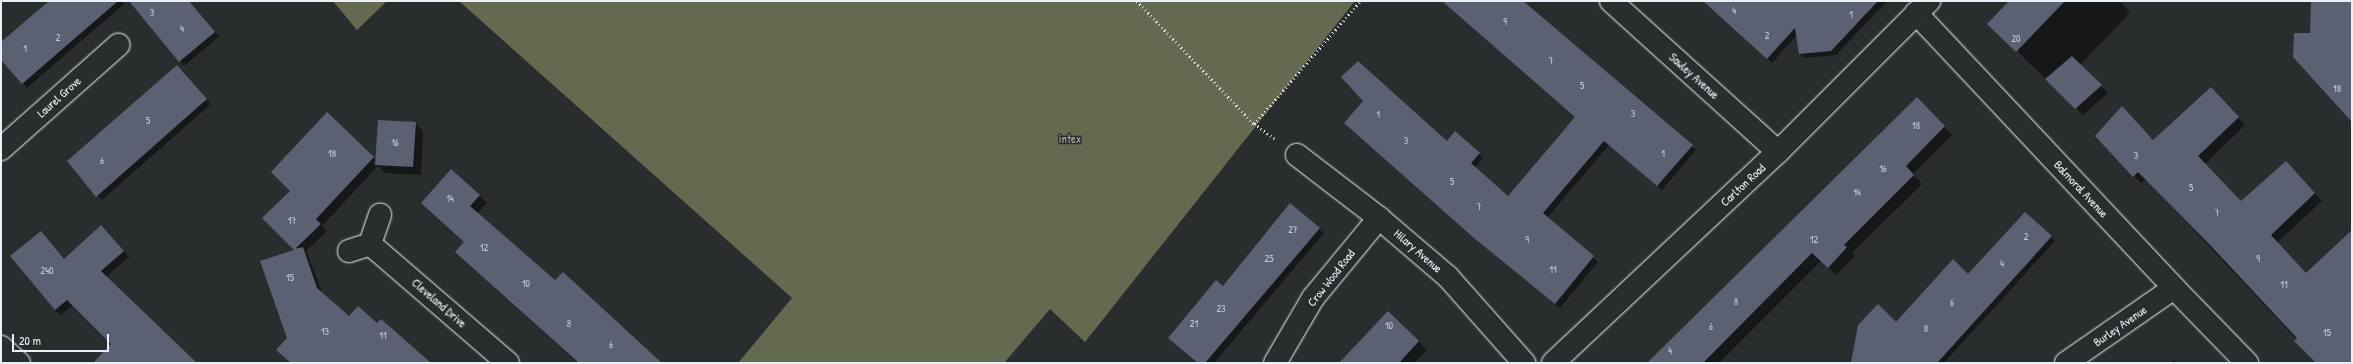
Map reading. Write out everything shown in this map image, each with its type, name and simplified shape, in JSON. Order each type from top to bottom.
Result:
[{"type":"street","name":"Sawley Avenue","points":[[1611,1],[1778,152]]},
{"type":"street","name":"Carlton Road","points":[[1553,363],[1778,152],[1922,7]]},
{"type":"street","name":"Balmoral Avenue","points":[[1922,7],[2174,288],[2247,363]]},
{"type":"street","name":"Laurel Grove","points":[[1,149],[118,45]]},
{"type":"street","name":"Hilary Avenue","points":[[1297,156],[1379,218],[1448,277],[1524,363]]},
{"type":"street","points":[[349,251],[370,244],[380,215]]},
{"type":"street","name":"Crow Wood Road","points":[[1275,363],[1313,298],[1379,218]]},
{"type":"street","name":"Cleveland Drive","points":[[370,244],[508,363]]},
{"type":"street","name":"Burley Avenue","points":[[2066,363],[2174,288]]},
{"type":"street","points":[[1,347],[19,363]]},
{"type":"path","points":[[1137,1],[1254,124],[1297,156]]},
{"type":"path","points":[[1254,124],[1360,1]]},
{"type":"green space","points":[[333,1],[387,1],[357,30]]},
{"type":"green space","name":"intex","points":[[459,1],[1355,1],[1085,342],[1050,309],[1004,363],[738,363],[792,298]]},
{"type":"building","points":[[49,1],[118,1],[22,84],[1,60],[1,42]]},
{"type":"building","points":[[129,1],[189,1],[215,32],[179,62]]},
{"type":"building","points":[[1442,1],[1523,1],[1693,145],[1657,186],[1604,141],[1543,213],[1594,256],[1555,304],[1474,238],[1344,123],[1363,101],[1341,77],[1358,61],[1447,141],[1455,131],[1480,153],[1471,163],[1508,196],[1575,117]]},
{"type":"building","points":[[1703,1],[1878,1],[1831,51],[1799,54],[1795,28],[1767,59]]},
{"type":"building","points":[[2009,1],[2065,1],[2016,52],[1987,24]]},
{"type":"building","points":[[2311,1],[2352,1],[2352,122],[2293,57],[2294,33],[2310,33]]},
{"type":"building","points":[[2072,56],[2102,85],[2075,109],[2045,79]]},
{"type":"building","points":[[177,65],[207,99],[96,197],[67,161]]},
{"type":"building","points":[[2211,87],[2239,117],[2198,156],[2241,201],[2286,161],[2315,193],[2271,235],[2306,273],[2352,230],[2352,363],[2316,363],[2294,341],[2297,338],[2210,245],[2138,172],[2133,177],[2095,136],[2122,106],[2153,140]]},
{"type":"building","points":[[1917,97],[1945,126],[1906,166],[1914,175],[1844,245],[1847,247],[1828,268],[1812,253],[1703,363],[1647,363]]},
{"type":"building","points":[[327,112],[374,157],[316,219],[321,224],[295,249],[303,247],[317,288],[349,316],[358,306],[377,323],[381,319],[431,363],[291,363],[276,350],[287,338],[260,261],[294,250],[262,218],[290,191],[271,172]]},
{"type":"building","points":[[378,120],[416,122],[413,167],[375,165]]},
{"type":"building","points":[[451,169],[480,195],[470,206],[555,280],[563,272],[662,363],[579,363],[455,252],[464,242],[421,203]]},
{"type":"building","points":[[1290,203],[1320,228],[1205,363],[1198,363],[1168,338],[1216,280],[1223,286]]},
{"type":"building","points":[[2025,212],[2052,236],[1937,363],[1851,363],[1858,325],[1878,304],[1896,322],[1953,259],[1968,274]]},
{"type":"building","points":[[101,225],[124,251],[101,271],[197,363],[93,363],[111,344],[67,300],[55,310],[10,256],[41,231],[64,259]]},
{"type":"building","points":[[1388,311],[1419,341],[1399,363],[1339,363]]}]
